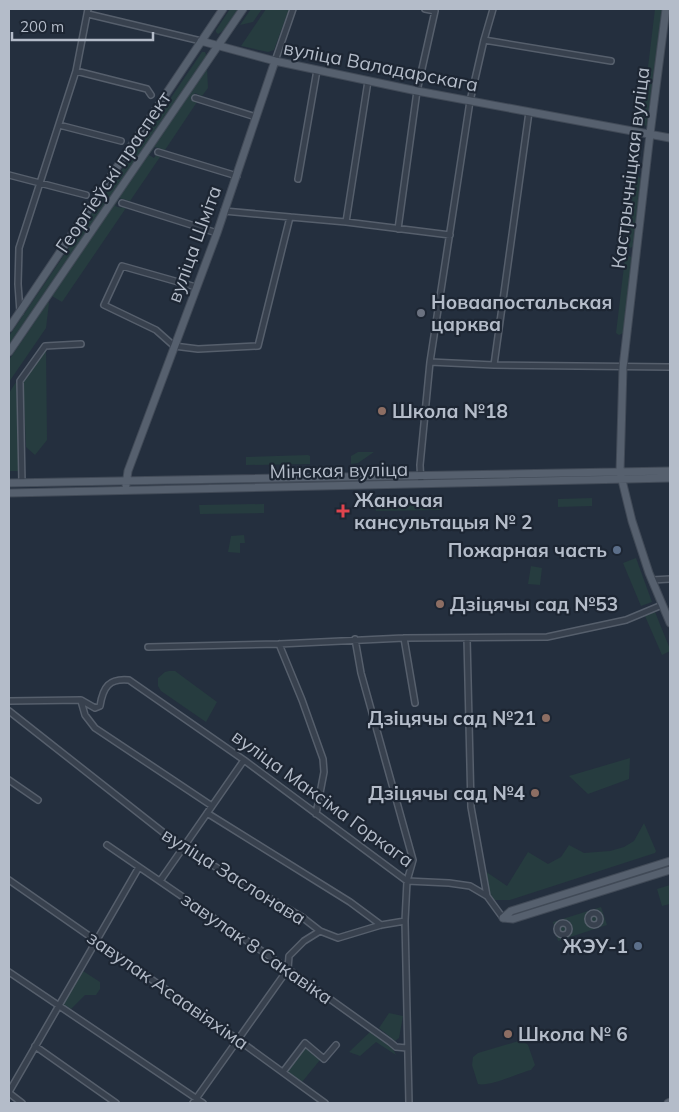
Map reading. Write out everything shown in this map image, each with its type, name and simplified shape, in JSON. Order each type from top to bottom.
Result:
[{"type":"main road","name":"Георгіеўскі праспект","points":[[9,328],[223,9]]},
{"type":"main road","name":"Георгіеўскі праспект","points":[[9,352],[243,9]]},
{"type":"main road","name":"Кастрычніцкая вуліца","points":[[666,9],[623,367],[620,476],[652,580],[670,623]]},
{"type":"main road","name":"вуліца Валадарскага","points":[[201,41],[276,62],[417,91],[670,138]]},
{"type":"main road","name":"вуліца Шміта","points":[[126,490],[128,471],[217,233],[276,62]]},
{"type":"main road","name":"Мінская вуліца","points":[[9,493],[421,484],[620,476],[670,471]]},
{"type":"main road","name":"Мінская вуліца","points":[[9,483],[421,475],[670,478]]},
{"type":"main road","points":[[503,918],[511,910],[670,861]]},
{"type":"main road","points":[[503,918],[513,919],[670,870]]},
{"type":"street","name":"вуліца Шміта","points":[[276,62],[293,9]]},
{"type":"street","points":[[398,229],[417,91],[435,11],[426,9]]},
{"type":"street","points":[[421,484],[430,362],[470,101],[493,9]]},
{"type":"street","name":"вуліца Валадарскага","points":[[88,12],[201,41]]},
{"type":"street","points":[[20,312],[18,284],[19,248],[76,71],[88,12]]},
{"type":"street","points":[[484,40],[612,61]]},
{"type":"street","points":[[298,179],[317,70]]},
{"type":"street","points":[[76,71],[146,89],[151,95]]},
{"type":"street","points":[[346,222],[368,81]]},
{"type":"street","points":[[196,98],[256,117]]},
{"type":"street","points":[[494,365],[529,112]]},
{"type":"street","points":[[59,125],[121,141]]},
{"type":"street","points":[[158,152],[237,176]]},
{"type":"street","points":[[9,175],[86,195]]},
{"type":"street","points":[[122,203],[217,233]]},
{"type":"street","points":[[224,211],[346,222],[450,235]]},
{"type":"street","points":[[196,288],[122,266],[104,305],[156,330],[174,346],[198,349],[258,346],[290,217]]},
{"type":"street","points":[[22,483],[20,381],[45,346],[81,344]]},
{"type":"street","points":[[430,362],[494,365],[670,367]]},
{"type":"street","points":[[652,580],[670,580]]},
{"type":"street","points":[[148,647],[279,644],[355,639],[547,637],[626,620],[662,605]]},
{"type":"street","points":[[404,638],[415,703]]},
{"type":"street","points":[[468,638],[471,807],[487,896]]},
{"type":"street","points":[[355,639],[361,673],[413,860],[407,881],[405,921],[409,1103]]},
{"type":"street","points":[[279,644],[323,759],[324,772],[316,814]]},
{"type":"street","name":"вуліца Максіма Горкага","points":[[81,700],[95,708],[100,706],[101,698],[108,685],[113,681],[129,680],[244,760],[407,881],[470,886],[487,896],[503,918]]},
{"type":"street","points":[[9,701],[81,700],[85,715],[95,728],[212,806]]},
{"type":"street","name":"вуліца Заслонава","points":[[9,711],[183,848],[302,918],[320,931],[338,938],[381,925],[405,921]]},
{"type":"street","points":[[160,881],[244,760]]},
{"type":"street","points":[[9,780],[38,800]]},
{"type":"street","points":[[207,813],[350,902],[381,925]]},
{"type":"street","name":"завулак 8 Сакавіка","points":[[107,845],[288,969],[390,1042],[396,1046],[407,1048]]},
{"type":"street","points":[[22,1103],[9,1093],[139,866]]},
{"type":"street","name":"завулак Асаавіяхіма","points":[[9,880],[237,1039],[325,1103]]},
{"type":"street","points":[[195,1101],[288,969],[289,956],[304,941],[320,931]]},
{"type":"street","points":[[9,972],[195,1101],[203,1103]]},
{"type":"street","points":[[283,1072],[305,1043],[324,1059],[336,1045]]},
{"type":"street","points":[[35,1046],[116,1103]]},
{"type":"green space","points":[[230,9],[238,9],[223,31],[218,34],[216,30]]},
{"type":"green space","points":[[251,9],[262,9],[253,22],[240,25]]},
{"type":"green space","points":[[266,9],[289,9],[274,50],[268,52],[241,46]]},
{"type":"green space","points":[[655,9],[663,9],[649,126],[640,125]]},
{"type":"green space","points":[[202,52],[205,52],[207,57],[9,346],[9,336]]},
{"type":"green space","points":[[207,68],[208,88],[202,96],[195,93],[191,100],[197,102],[165,150],[155,147],[149,155],[154,158],[156,155],[160,157],[130,201],[119,198],[115,206],[126,208],[62,302],[52,296]]},
{"type":"green space","points":[[638,176],[642,179],[634,246],[630,248],[626,246],[635,179]]},
{"type":"green space","points":[[629,256],[633,258],[623,333],[619,335],[616,333],[625,258]]},
{"type":"green space","points":[[48,302],[46,328],[9,382],[9,360]]},
{"type":"green space","points":[[46,349],[47,440],[35,455],[26,447],[23,382]]},
{"type":"green space","points":[[18,379],[20,471],[9,471],[9,393]]},
{"type":"green space","points":[[358,452],[374,452],[358,463],[351,464],[351,456]]},
{"type":"green space","points":[[310,456],[310,464],[246,465],[246,457]]},
{"type":"green space","points":[[592,498],[592,506],[558,507],[558,499]]},
{"type":"green space","points":[[441,501],[441,510],[376,511],[376,502]]},
{"type":"green space","points":[[264,504],[264,513],[200,514],[199,505]]},
{"type":"green space","points":[[244,535],[245,543],[240,543],[240,553],[228,552],[231,536]]},
{"type":"green space","points":[[636,558],[652,602],[641,606],[623,563]]},
{"type":"green space","points":[[531,566],[542,568],[540,585],[528,584]]},
{"type":"green space","points":[[655,612],[670,649],[670,651],[662,655],[645,616]]},
{"type":"green space","points":[[169,671],[175,671],[217,702],[206,722],[161,691],[158,686],[158,678]]},
{"type":"green space","points":[[630,758],[629,779],[588,794],[569,776]]},
{"type":"green space","points":[[644,823],[656,851],[655,853],[510,900],[494,900],[488,891],[485,871],[507,886],[528,852],[548,864],[561,857],[569,845],[584,853],[610,851],[624,847],[634,841]]},
{"type":"green space","points":[[670,885],[670,904],[662,906],[657,889]]},
{"type":"green space","points":[[601,907],[607,925],[558,941],[553,922]]},
{"type":"green space","points":[[83,971],[100,982],[100,989],[96,995],[85,995],[71,1009],[63,1004]]},
{"type":"green space","points":[[389,1013],[403,1016],[399,1038],[395,1041],[379,1028]]},
{"type":"green space","points":[[370,1032],[393,1049],[396,1055],[376,1042],[360,1056],[349,1052]]},
{"type":"green space","points":[[522,1040],[528,1045],[535,1065],[531,1070],[496,1082],[478,1084],[472,1065],[473,1057],[478,1053]]},
{"type":"green space","points":[[304,1047],[320,1060],[302,1082],[287,1071]]},
{"type":"place","name":"Новаапостальская царква","points":[[421,313]]},
{"type":"place","name":"Школа №18","points":[[382,411]]},
{"type":"place","name":"Жаночая кансультацыя № 2","points":[[343,511]]},
{"type":"place","name":"Пожарная часть","points":[[617,550]]},
{"type":"place","name":"Дзіцячы сад №53","points":[[440,604]]},
{"type":"place","name":"Дзіцячы сад №21","points":[[546,718]]},
{"type":"place","name":"Дзіцячы сад №4","points":[[535,793]]},
{"type":"place","name":"ЖЭУ-1","points":[[638,946]]},
{"type":"place","name":"Школа № 6","points":[[508,1034]]}]
